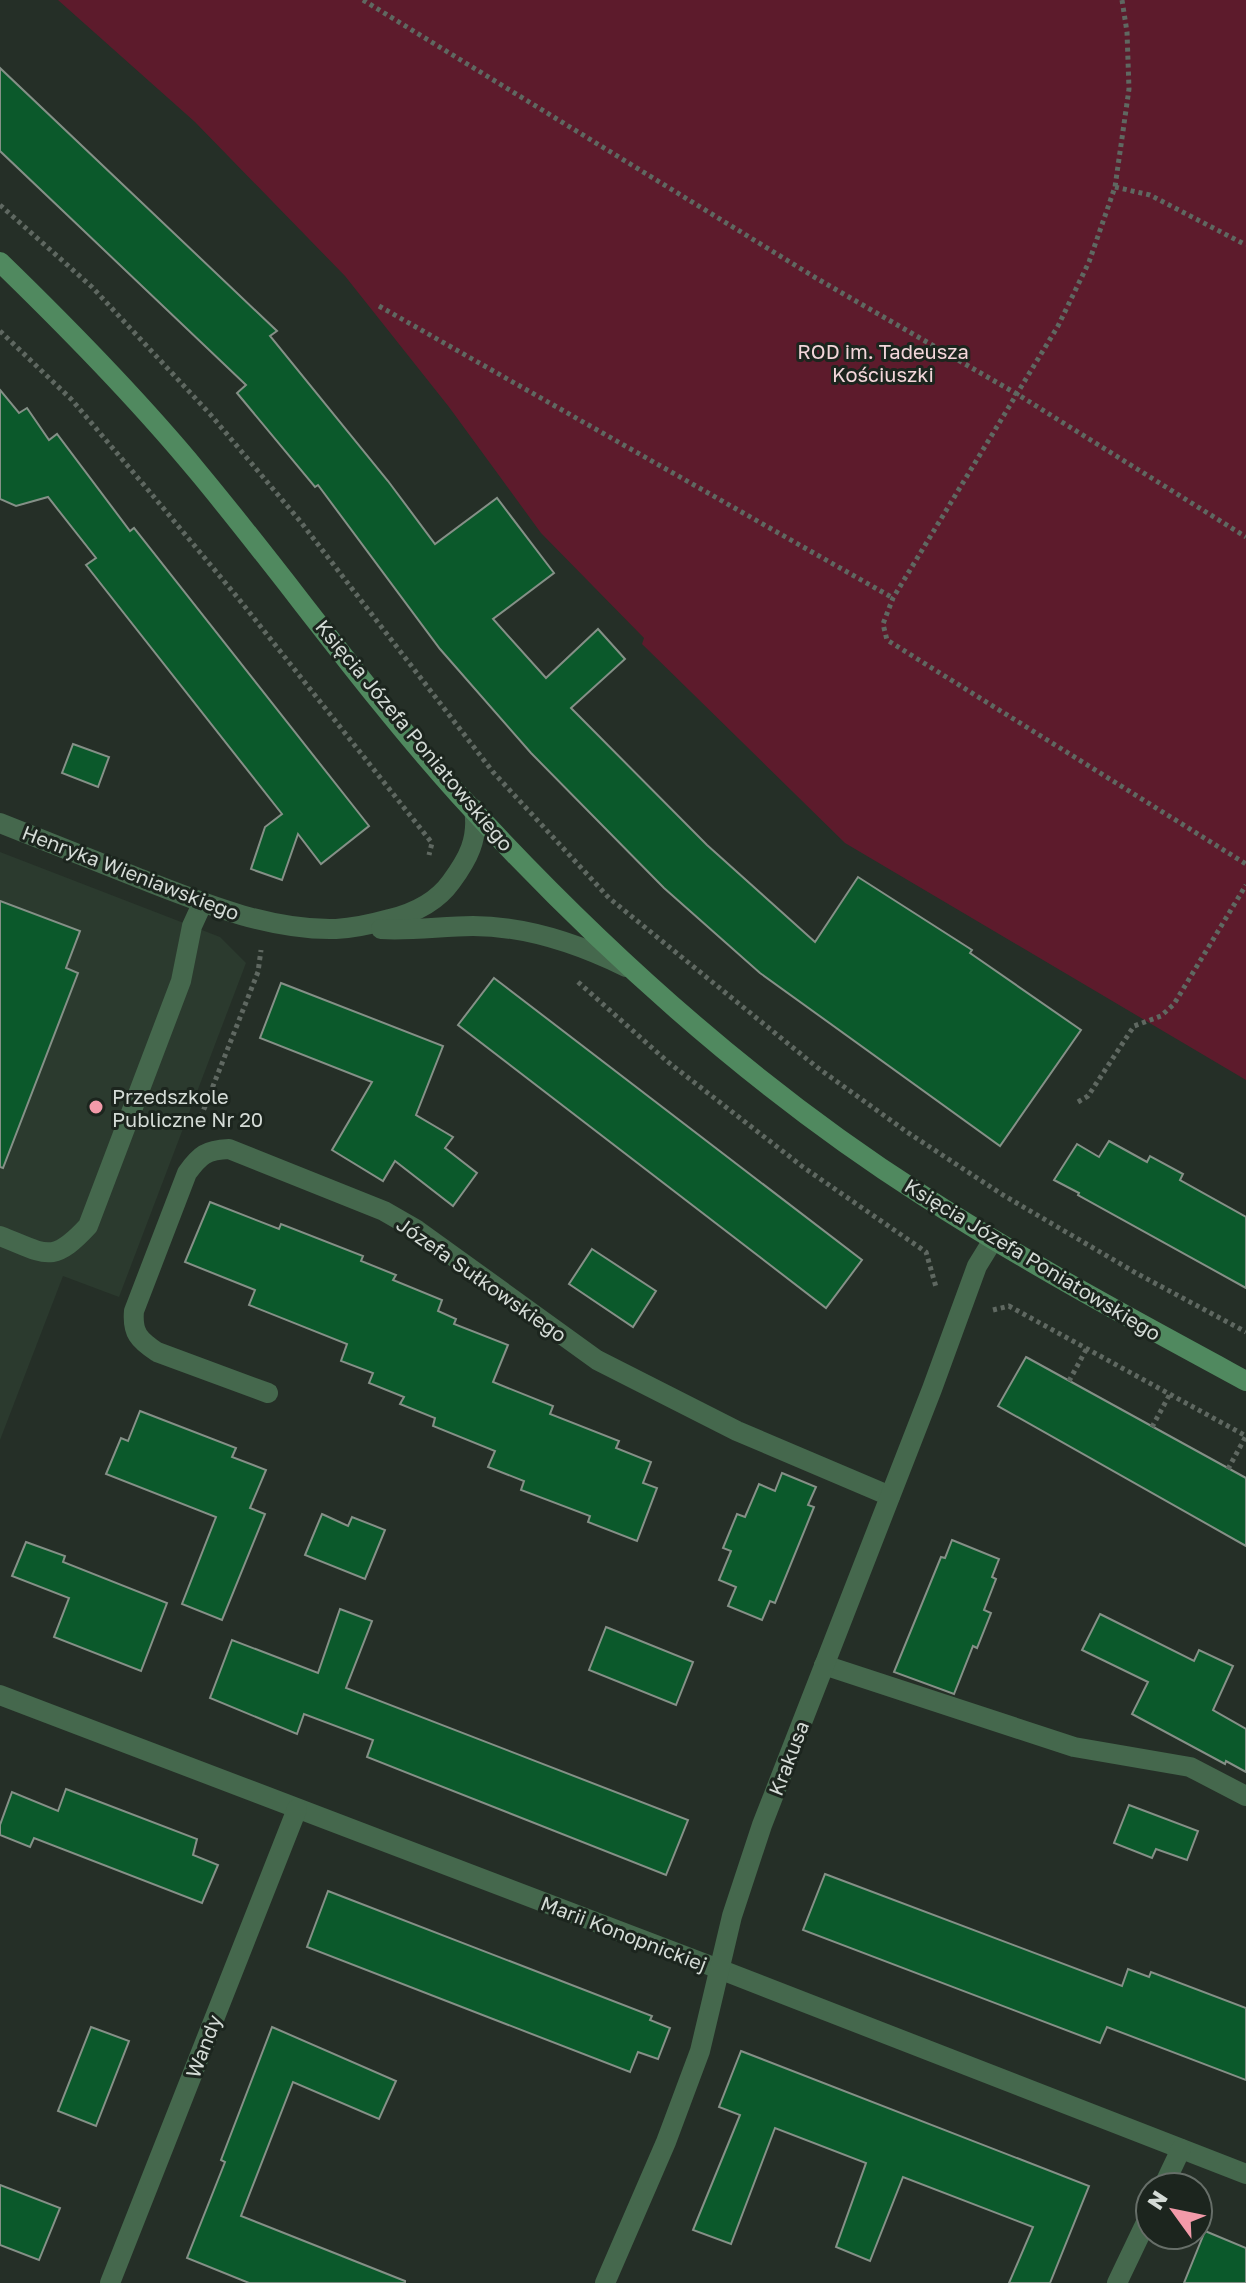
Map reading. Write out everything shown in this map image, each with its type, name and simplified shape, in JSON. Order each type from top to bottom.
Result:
[{"type":"street","name":"Księcia Józefa Poniatowskiego","points":[[0,262],[151,417],[199,472],[394,717],[474,809],[523,862],[679,1012],[797,1107],[899,1180],[1058,1279],[1246,1381]]},
{"type":"street","name":"Henryka Wieniawskiego","points":[[357,927],[414,911],[447,888],[471,848],[476,833],[474,809]]},
{"type":"street","name":"Henryka Wieniawskiego","points":[[0,823],[203,902],[248,916],[334,929],[476,926],[512,929],[566,942],[634,971]]},
{"type":"street","points":[[0,1236],[42,1253],[61,1251],[88,1226],[181,981],[192,926],[203,902]]},
{"type":"street","name":"Józefa Sułkowskiego","points":[[204,1155],[214,1150],[229,1149],[384,1211],[417,1230],[597,1360],[737,1431],[890,1496]]},
{"type":"street","points":[[204,1155],[187,1173],[134,1311],[133,1326],[142,1342],[157,1352],[268,1393]]},
{"type":"street","name":"Krakusa","points":[[605,2283],[666,2142],[700,2051],[732,1916],[754,1848],[977,1266],[993,1240]]},
{"type":"street","points":[[824,1665],[1074,1747],[1190,1767],[1246,1796]]},
{"type":"street","name":"Marii Konopnickiej","points":[[0,1695],[1246,2174]]},
{"type":"street","name":"Wandy","points":[[110,2283],[297,1809]]},
{"type":"street","points":[[1171,2171],[1181,2149]]},
{"type":"street","points":[[1117,2283],[1134,2247]]},
{"type":"path","points":[[363,0],[816,278],[1017,394],[1246,537]]},
{"type":"path","points":[[1122,0],[1127,32],[1129,89],[1115,187],[1089,262],[1058,326],[893,598],[883,624],[887,640],[1246,864]]},
{"type":"path","points":[[1115,187],[1150,195],[1246,245]]},
{"type":"path","points":[[0,205],[92,287],[210,414],[300,521],[493,772],[609,898],[818,1068],[907,1132],[1003,1195],[1136,1273],[1246,1332]]},
{"type":"path","points":[[379,306],[893,598]]},
{"type":"path","points":[[0,331],[72,400],[238,598],[432,843],[427,866]]},
{"type":"path","points":[[1078,1102],[1088,1096],[1134,1026],[1161,1016],[1174,1004],[1246,885]]},
{"type":"path","points":[[204,1155],[200,1119],[258,972],[262,945]]},
{"type":"path","points":[[569,974],[668,1062],[803,1167],[926,1252],[936,1288],[947,1293]]},
{"type":"path","points":[[985,1307],[994,1310],[1009,1306],[1246,1436],[1228,1469]]},
{"type":"path","points":[[1069,1381],[1087,1348]]},
{"type":"path","points":[[1152,1427],[1170,1394]]},
{"type":"shaded area","name":"Przedszkole Publiczne Nr 20","points":[[0,852],[220,937],[246,963],[119,1297],[63,1276],[0,1440]]},
{"type":"green space","name":"ROD im. Tadeusza Kościuszki","points":[[58,0],[1246,0],[1246,1080],[845,843],[642,644],[644,638],[541,533],[449,407],[345,276],[195,122]]},
{"type":"building","points":[[0,68],[277,331],[270,336],[435,544],[497,498],[554,573],[493,619],[546,678],[598,629],[625,659],[571,708],[707,845],[815,942],[858,877],[972,950],[970,953],[1081,1030],[1000,1146],[760,973],[664,888],[531,753],[440,649],[318,485],[315,487],[237,393],[246,385],[0,151]]},
{"type":"building","points":[[0,390],[19,413],[27,408],[49,440],[57,434],[130,531],[134,528],[369,826],[321,864],[298,834],[282,880],[251,869],[265,827],[282,814],[86,565],[96,558],[48,497],[16,506],[0,499]]},
{"type":"building","points":[[73,744],[109,757],[98,787],[62,773]]},
{"type":"building","points":[[0,901],[80,931],[66,968],[78,973],[3,1168],[0,1167]]},
{"type":"building","points":[[494,978],[862,1260],[826,1308],[458,1025]]},
{"type":"building","points":[[281,983],[443,1046],[416,1115],[453,1137],[445,1148],[477,1173],[453,1206],[395,1161],[383,1181],[332,1150],[372,1082],[260,1038]]},
{"type":"building","points":[[1109,1141],[1147,1162],[1150,1156],[1183,1174],[1180,1180],[1246,1217],[1246,1288],[1054,1180],[1077,1144],[1099,1157]]},
{"type":"building","points":[[210,1202],[279,1229],[281,1224],[363,1256],[361,1261],[396,1275],[393,1280],[442,1300],[438,1311],[456,1319],[454,1324],[508,1345],[493,1382],[553,1406],[550,1414],[619,1441],[616,1448],[651,1462],[643,1483],[657,1488],[637,1541],[588,1522],[590,1516],[521,1490],[524,1481],[488,1467],[495,1451],[433,1426],[435,1418],[400,1404],[404,1397],[369,1383],[373,1373],[341,1361],[347,1344],[249,1305],[255,1290],[185,1262]]},
{"type":"building","points":[[592,1249],[656,1291],[633,1327],[569,1284]]},
{"type":"building","points":[[1026,1357],[1246,1478],[1246,1546],[998,1406]]},
{"type":"building","points":[[140,1411],[236,1448],[232,1457],[266,1470],[250,1508],[265,1514],[222,1620],[182,1604],[216,1517],[106,1474],[121,1438],[128,1441]]},
{"type":"building","points":[[782,1473],[816,1487],[808,1505],[814,1507],[775,1603],[770,1601],[762,1620],[728,1606],[736,1587],[719,1580],[731,1551],[723,1548],[737,1514],[745,1517],[759,1484],[775,1491]]},
{"type":"building","points":[[322,1514],[348,1526],[352,1517],[385,1530],[365,1579],[305,1555]]},
{"type":"building","points":[[952,1540],[999,1559],[992,1577],[996,1579],[984,1610],[991,1613],[977,1648],[973,1646],[954,1694],[894,1672],[941,1557],[945,1558]]},
{"type":"building","points":[[26,1542],[65,1556],[63,1562],[167,1603],[141,1671],[54,1637],[69,1598],[12,1576]]},
{"type":"building","points":[[340,1609],[372,1621],[346,1688],[688,1820],[666,1875],[367,1757],[373,1740],[304,1714],[297,1734],[210,1698],[232,1640],[318,1673]]},
{"type":"building","points":[[1100,1614],[1194,1661],[1199,1650],[1233,1666],[1213,1710],[1246,1729],[1246,1772],[1132,1714],[1148,1682],[1082,1650]]},
{"type":"building","points":[[606,1627],[693,1662],[676,1705],[589,1670]]},
{"type":"building","points":[[66,1789],[197,1839],[193,1855],[218,1865],[202,1903],[34,1838],[30,1847],[0,1835],[0,1825],[12,1792],[58,1811]]},
{"type":"building","points":[[1129,1805],[1198,1831],[1187,1860],[1156,1849],[1152,1858],[1114,1843]]},
{"type":"building","points":[[825,1874],[1122,1986],[1128,1969],[1149,1977],[1151,1972],[1246,2008],[1246,2080],[1107,2027],[1100,2043],[803,1930]]},
{"type":"building","points":[[328,1891],[652,2016],[650,2020],[670,2028],[658,2059],[638,2052],[630,2072],[307,1947]]},
{"type":"building","points":[[91,2027],[129,2041],[96,2126],[58,2111]]},
{"type":"building","points":[[272,2027],[396,2081],[379,2119],[293,2082],[241,2216],[405,2283],[249,2283],[187,2258],[225,2162],[221,2160]]},
{"type":"building","points":[[741,2051],[1089,2186],[1050,2283],[1009,2283],[1033,2227],[903,2177],[870,2261],[836,2247],[866,2163],[775,2128],[731,2244],[693,2230],[740,2115],[719,2107]]},
{"type":"building","points":[[0,2185],[60,2208],[39,2260],[0,2245]]},
{"type":"building","points":[[1214,2235],[1246,2248],[1246,2283],[1184,2283],[1197,2251],[1214,2251]]},
{"type":"place","name":"Przedszkole Publiczne Nr 20","points":[[96,1107]]}]
